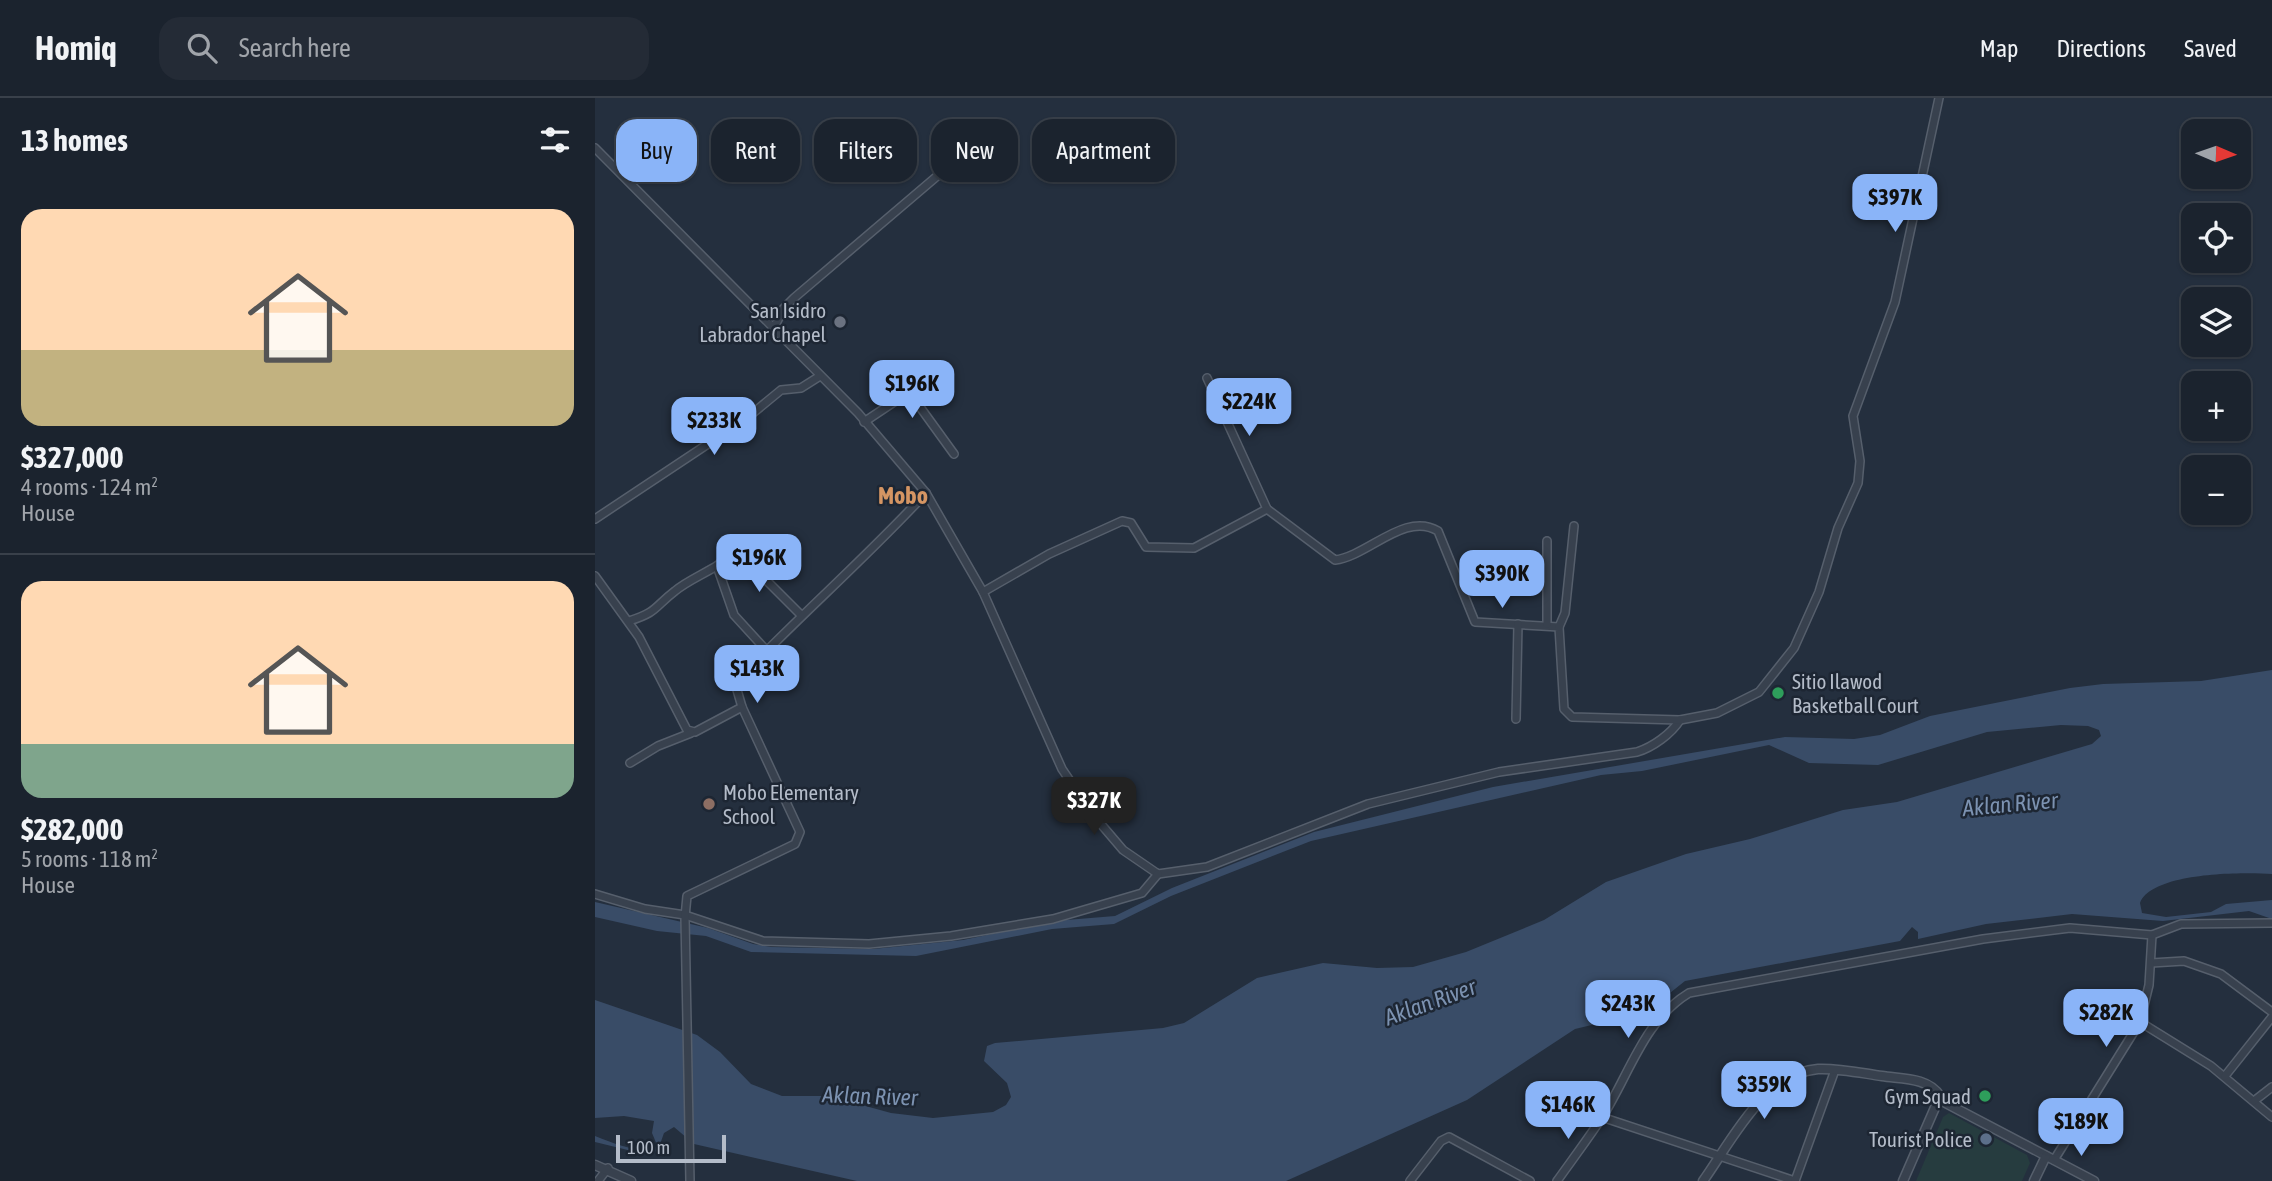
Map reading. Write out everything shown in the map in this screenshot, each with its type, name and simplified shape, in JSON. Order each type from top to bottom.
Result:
[{"type":"street","points":[[1574,526],[1565,613],[1559,627],[1564,709],[1569,715],[1578,718],[1681,720],[1717,713],[1749,698],[1765,685],[1794,648],[1819,592],[1837,528],[1858,483],[1860,461],[1852,424],[1901,280],[1914,205],[1939,98]]},
{"type":"street","points":[[595,148],[820,376],[926,493],[983,592],[1062,769],[1094,816],[1123,850],[1158,874]]},
{"type":"street","points":[[773,330],[783,309],[794,298],[931,181]]},
{"type":"street","points":[[595,519],[747,418],[781,390],[801,388],[820,376]]},
{"type":"street","points":[[1207,378],[1267,509],[1335,560],[1405,529],[1431,527],[1443,539],[1475,622],[1547,624],[1559,627]]},
{"type":"street","points":[[864,422],[909,395],[954,454]]},
{"type":"street","points":[[690,1181],[685,916],[687,896],[692,891],[795,844],[800,838],[800,832],[742,707],[735,683],[801,615],[870,554],[926,493]]},
{"type":"street","points":[[983,592],[1049,554],[1122,521],[1131,523],[1146,547],[1190,549],[1267,509]]},
{"type":"street","points":[[1547,541],[1547,624]]},
{"type":"street","points":[[629,621],[662,606],[673,592],[744,551],[762,576],[801,615]]},
{"type":"street","points":[[718,565],[734,615],[767,650]]},
{"type":"street","points":[[595,576],[629,621],[691,733]]},
{"type":"street","points":[[1516,719],[1518,624]]},
{"type":"street","points":[[630,763],[658,746],[691,733],[742,707]]},
{"type":"street","points":[[595,894],[645,909],[685,916],[763,941],[869,944],[951,936],[1053,919],[1142,893],[1158,874],[1207,867],[1368,804],[1499,772],[1647,749],[1674,729],[1681,720]]},
{"type":"street","points":[[1557,1181],[1602,1118],[1634,1055],[1666,1010],[1689,993],[1983,939],[2070,928],[2152,936],[2181,924],[2272,923]]},
{"type":"street","points":[[2034,1181],[2140,1022],[2148,995],[2152,936]]},
{"type":"street","points":[[2151,963],[2184,961],[2221,974],[2272,1014],[2225,1076]]},
{"type":"street","points":[[2140,1022],[2225,1076],[2272,1118]]},
{"type":"street","points":[[1535,1095],[1795,1181],[1836,1070]]},
{"type":"street","points":[[1703,1181],[1775,1085],[1801,1072],[1836,1070],[1920,1081],[1935,1088],[1939,1097],[2094,1181]]},
{"type":"street","points":[[2254,1101],[2272,1087]]},
{"type":"street","points":[[1903,1181],[1939,1097]]},
{"type":"street","points":[[1411,1181],[1446,1138],[1455,1139],[1530,1181]]},
{"type":"street","points":[[595,1165],[608,1168],[631,1181]]},
{"type":"street","points":[[599,1181],[608,1168]]},
{"type":"green space","points":[[1949,1113],[2027,1155],[2030,1163],[2022,1181],[1916,1181],[1943,1117]]},
{"type":"water","name":"Aklan River","points":[[2272,670],[2272,874],[2221,874],[2179,880],[2148,893],[2140,903],[2142,913],[2166,917],[2211,912],[2226,904],[2272,900],[2272,919],[2249,911],[2163,921],[2072,914],[1986,924],[1918,939],[1918,932],[1912,927],[1900,941],[1685,981],[1646,1012],[1575,1029],[1467,1100],[1286,1181],[857,1181],[694,1144],[674,1127],[664,1133],[658,1150],[648,1155],[595,1142],[595,1136],[638,1149],[653,1150],[657,1145],[652,1133],[654,1121],[624,1116],[595,1118],[595,1000],[697,1035],[720,1052],[751,1084],[782,1096],[829,1096],[891,1113],[933,1118],[993,1112],[1006,1105],[1011,1097],[1007,1083],[984,1061],[987,1046],[995,1043],[1163,1028],[1184,1023],[1257,978],[1323,963],[1377,968],[1413,967],[1466,952],[1544,920],[1606,882],[1686,854],[1750,839],[1843,810],[1897,802],[2092,744],[2101,736],[2099,730],[2088,726],[2061,725],[1987,732],[1878,765],[1809,763],[1769,745],[1642,771],[1601,775],[1311,841],[1171,896],[1114,924],[1052,929],[916,956],[751,952],[706,936],[657,931],[595,917],[595,902],[708,928],[753,944],[771,947],[873,949],[963,940],[1054,921],[1115,916],[1172,888],[1314,832],[1493,787],[1785,737],[1854,739],[1880,735],[1930,716],[2070,688],[2103,684],[2201,681]]},
{"type":"place","name":"San Isidro Labrador Chapel","points":[[840,322]]},
{"type":"place","name":"Sitio Ilawod Basketball Court","points":[[1778,693]]},
{"type":"place","name":"Mobo Elementary School","points":[[709,804]]},
{"type":"place","name":"Gym Squad","points":[[1985,1096]]},
{"type":"place","name":"Tourist Police","points":[[1986,1139]]},
{"type":"district","name":"Mobo","points":[[903,495]]}]
